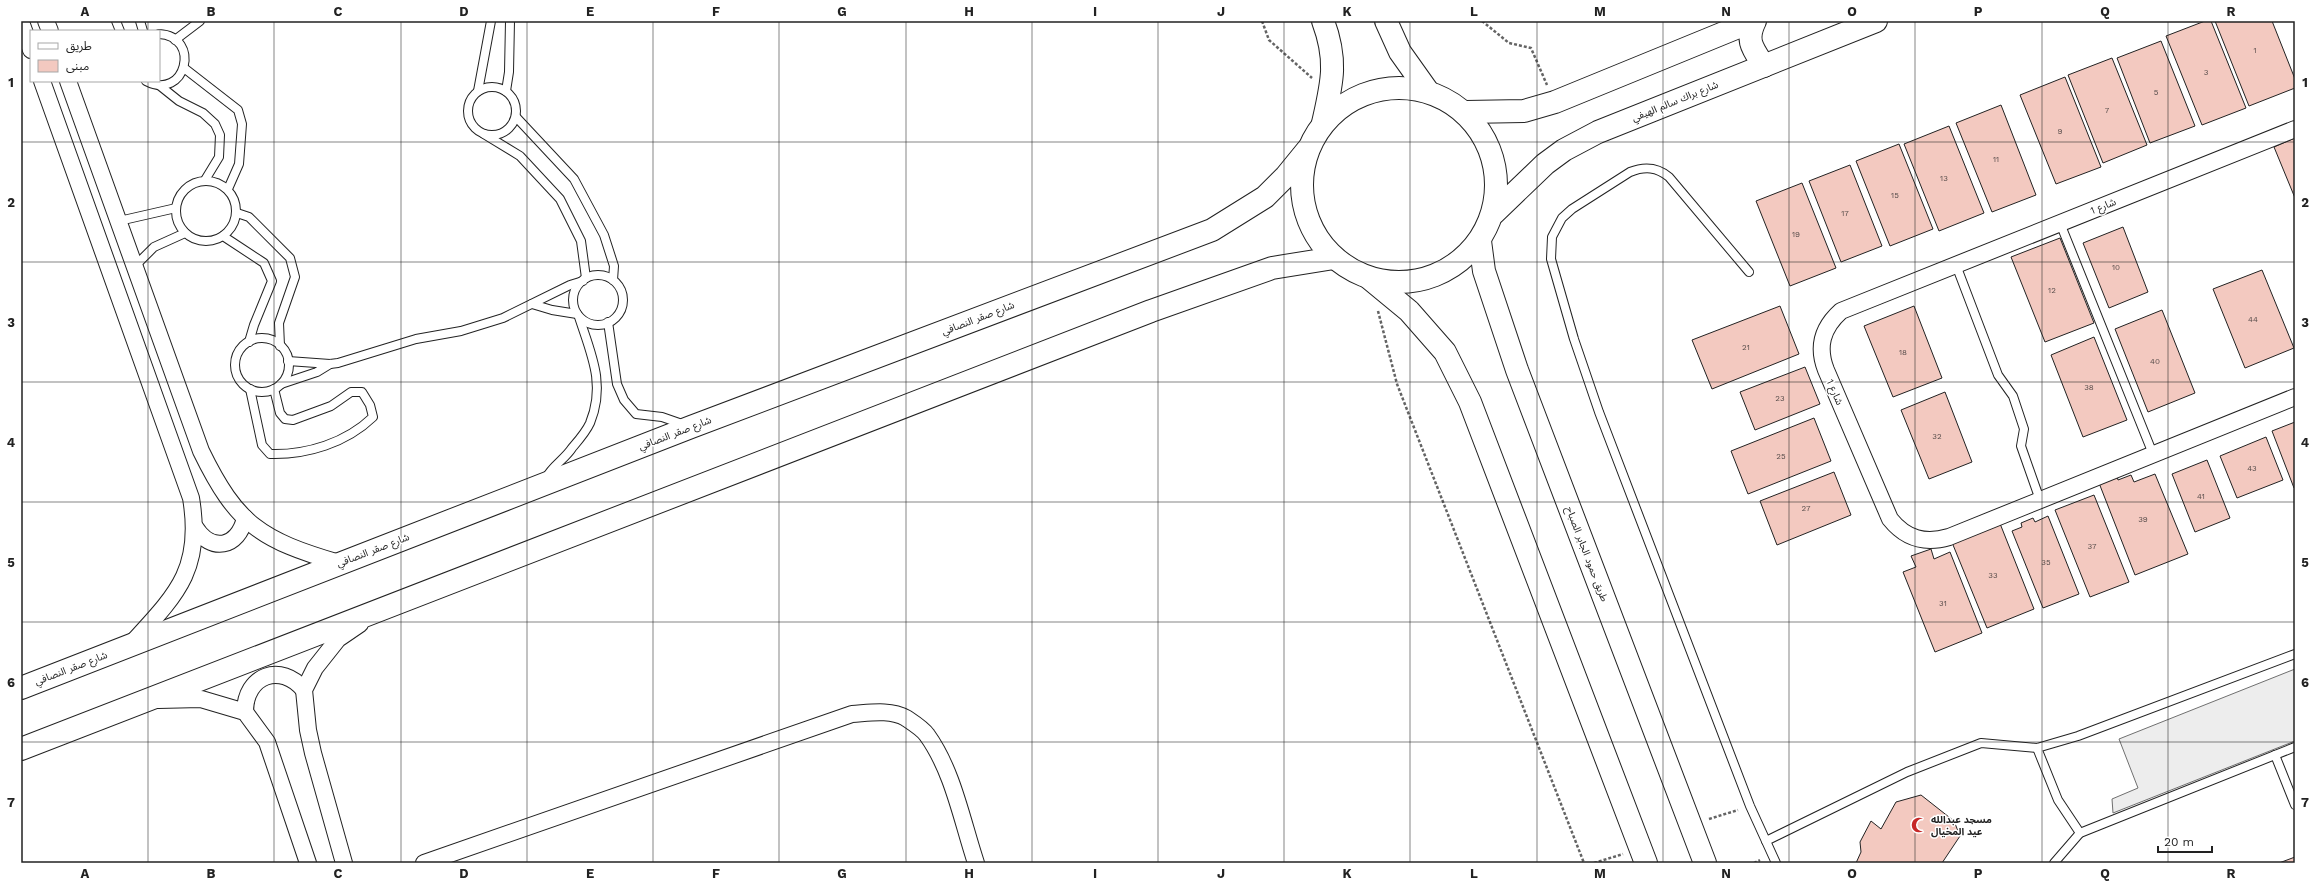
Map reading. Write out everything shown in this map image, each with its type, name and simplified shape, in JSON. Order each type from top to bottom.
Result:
[{"type":"main road","points":[[1323,21],[1332,44],[1333,73],[1330,95],[1323,123],[1308,149],[1302,178],[1304,208],[1315,236],[1334,258],[1351,270],[1369,278],[1400,283],[1430,278],[1458,264],[1480,241],[1494,213],[1498,176],[1488,141],[1466,112],[1448,99],[1427,90],[1398,87],[1370,91],[1344,104],[1323,123]]},
{"type":"main road","points":[[1386,21],[1404,58],[1427,90]]},
{"type":"main road","points":[[1466,112],[1524,110],[1555,102],[1754,21]]},
{"type":"main road","points":[[1754,21],[1749,38],[1753,49],[1764,66]]},
{"type":"main road","name":"شارع براك سالم الهيفي","points":[[1494,213],[1527,180],[1564,150],[1598,132],[1876,21]]},
{"type":"main road","name":"شارع صقر النصافي","points":[[21,688],[691,427],[1212,230],[1265,197],[1286,176],[1308,149]]},
{"type":"main road","name":"طريق حمود الجابر الصباح","points":[[1480,241],[1484,271],[1517,370],[1704,863]]},
{"type":"main road","points":[[21,749],[391,604],[1151,311],[1272,268],[1334,258]]},
{"type":"main road","points":[[1369,278],[1409,311],[1445,352],[1470,402],[1643,854]]},
{"type":"street","points":[[21,22],[30,47]]},
{"type":"street","points":[[42,82],[191,498],[195,527],[184,580],[170,602],[131,645]]},
{"type":"street","points":[[68,82],[201,451],[218,484],[232,505],[269,538],[300,551],[339,563]]},
{"type":"street","name":"شارع 1","points":[[2295,129],[1841,311],[1833,318],[1822,337],[1821,349],[1826,370],[1885,510],[1897,528],[1906,534],[1928,541],[1939,540],[2295,397]]},
{"type":"street","points":[[195,527],[202,537],[212,543],[224,544],[235,539],[242,530],[245,518]]},
{"type":"street","points":[[344,863],[313,753],[308,730],[304,690],[315,668],[338,639],[391,604]]},
{"type":"street","points":[[304,690],[297,682],[288,676],[277,674],[266,676],[256,682],[249,690],[245,701],[246,712],[267,742],[308,863]]},
{"type":"street","points":[[147,700],[201,699],[246,712]]},
{"type":"street","points":[[424,863],[852,714],[882,712],[905,718],[926,733],[940,756],[950,780],[976,863]]},
{"type":"lane","points":[[174,40],[200,21]]},
{"type":"lane","points":[[491,21],[478,91],[469,103],[467,111],[472,125],[520,156],[560,199],[581,240],[584,279],[577,287],[573,299],[594,365],[598,388],[596,406],[589,425],[569,453],[548,473],[543,485]]},
{"type":"lane","points":[[506,91],[509,72],[510,21]]},
{"type":"lane","points":[[159,85],[174,81],[184,68],[184,52],[181,45],[168,35],[160,34]]},
{"type":"lane","points":[[184,68],[238,110],[242,124],[239,164],[228,190]]},
{"type":"lane","points":[[149,82],[159,85],[179,101],[203,113],[215,124],[220,135],[219,157],[205,180]]},
{"type":"lane","points":[[478,91],[492,86],[506,91],[515,103],[516,117],[574,179],[604,235],[614,266],[613,280]]},
{"type":"lane","points":[[484,134],[500,134],[506,131],[516,117]]},
{"type":"lane","points":[[1750,272],[1669,177],[1662,172],[1646,168],[1630,172],[1572,209],[1556,227],[1550,248],[1553,269],[1574,339],[1599,412],[1766,841],[1776,863]]},
{"type":"lane","points":[[205,180],[214,181],[228,190],[237,205],[237,213],[231,229],[222,236],[208,241],[200,241],[185,233],[176,217],[176,208],[180,196],[188,186],[205,180]]},
{"type":"lane","points":[[119,221],[176,208]]},
{"type":"lane","points":[[237,213],[249,217],[290,258],[295,277],[279,324],[280,346],[288,361],[287,373],[277,387],[280,413],[285,419],[294,420],[331,406],[351,392],[362,392],[370,405],[373,417],[359,431],[318,448],[293,455],[270,454],[262,445],[250,389]]},
{"type":"lane","points":[[2060,223],[2153,454]]},
{"type":"lane","points":[[135,266],[154,247],[185,233]]},
{"type":"lane","points":[[222,236],[264,263],[272,282],[254,325],[249,342]]},
{"type":"lane","points":[[1956,265],[1998,375],[2013,396],[2024,429],[2021,446],[2040,500]]},
{"type":"lane","points":[[280,346],[266,339],[249,342],[240,350],[235,361],[238,378],[250,389],[258,392],[277,387],[317,372],[330,364],[416,339],[461,331],[503,318],[570,284],[598,275],[613,280],[618,286],[623,300],[618,315],[608,322],[597,324],[589,323],[578,315],[532,304]]},
{"type":"lane","points":[[608,322],[617,384],[624,400],[636,414],[662,417],[691,427]]},
{"type":"lane","points":[[288,361],[330,364]]},
{"type":"lane","points":[[1766,841],[1907,772],[1981,743],[2037,748],[2092,731],[2295,654]]},
{"type":"lane","points":[[2054,863],[2080,833],[2295,747]]},
{"type":"lane","points":[[2037,748],[2058,800],[2080,833]]},
{"type":"lane","points":[[2275,755],[2295,805]]},
{"type":"path","points":[[1262,21],[1269,40],[1330,95]]},
{"type":"path","points":[[1482,21],[1509,43],[1531,48],[1555,102]]},
{"type":"path","points":[[1377,308],[1397,384],[1584,863]]},
{"type":"path","points":[[1690,825],[1740,809]]},
{"type":"path","points":[[1594,863],[1643,854]]},
{"type":"path","points":[[1754,863],[1760,860]]},
{"type":"shaded area","points":[[2295,669],[2295,741],[2113,813],[2112,799],[2138,788],[2119,739]]},
{"type":"building","points":[[2205,21],[2211,21],[2246,108],[2202,125],[2166,36]]},
{"type":"building","points":[[2215,21],[2272,21],[2295,79],[2295,88],[2249,106]]},
{"type":"building","points":[[2161,41],[2195,126],[2150,143],[2117,58]]},
{"type":"building","points":[[2112,58],[2147,145],[2103,163],[2068,75]]},
{"type":"building","points":[[2065,77],[2101,167],[2056,184],[2020,95]]},
{"type":"building","points":[[2001,105],[2036,195],[1992,212],[1956,123]]},
{"type":"building","points":[[1949,126],[1984,213],[1939,231],[1904,144]]},
{"type":"building","points":[[2295,138],[2295,198],[2274,147]]},
{"type":"building","points":[[1899,144],[1933,229],[1890,246],[1856,161]]},
{"type":"building","points":[[1850,165],[1882,246],[1841,262],[1809,181]]},
{"type":"building","points":[[1802,183],[1836,268],[1790,286],[1756,201]]},
{"type":"building","points":[[2123,227],[2148,292],[2109,308],[2083,243]]},
{"type":"building","points":[[2060,238],[2094,323],[2045,342],[2011,257]]},
{"type":"building","points":[[2262,270],[2294,348],[2245,368],[2213,289]]},
{"type":"building","points":[[1780,306],[1799,354],[1712,389],[1692,340]]},
{"type":"building","points":[[1914,306],[1942,378],[1893,397],[1864,326]]},
{"type":"building","points":[[2162,310],[2195,393],[2148,412],[2115,329]]},
{"type":"building","points":[[2094,337],[2127,420],[2083,437],[2051,355]]},
{"type":"building","points":[[1805,367],[1820,404],[1755,430],[1740,392]]},
{"type":"building","points":[[1945,392],[1972,462],[1929,479],[1901,410]]},
{"type":"building","points":[[1814,418],[1831,461],[1748,494],[1731,451]]},
{"type":"building","points":[[2295,422],[2295,488],[2294,488],[2272,431]]},
{"type":"building","points":[[2266,437],[2283,480],[2237,498],[2220,456]]},
{"type":"building","points":[[2207,460],[2230,518],[2195,532],[2172,474]]},
{"type":"building","points":[[1834,472],[1851,515],[1777,545],[1760,501]]},
{"type":"building","points":[[2155,474],[2188,554],[2135,575],[2099,483],[2117,476],[2118,480],[2131,475],[2134,482]]},
{"type":"building","points":[[2094,495],[2129,582],[2090,597],[2055,510]]},
{"type":"building","points":[[2048,516],[2079,594],[2043,608],[2012,531],[2022,527],[2021,523],[2033,518],[2035,522]]},
{"type":"building","points":[[1999,521],[2034,609],[1987,628],[1951,540]]},
{"type":"building","points":[[1931,549],[1934,559],[1950,552],[1982,633],[1935,652],[1903,572],[1916,567],[1911,556]]},
{"type":"building","name":"مسجد عبدالله عيد المخيال","points":[[1921,795],[1954,821],[1960,836],[1942,863],[1856,863],[1861,852],[1860,842],[1871,821],[1881,829],[1896,802]]},
{"type":"building","points":[[2295,857],[2295,863],[2279,863]]},
{"type":"place","name":"مسجد عبدالله عيد المخيال","points":[[1919,825]]}]
